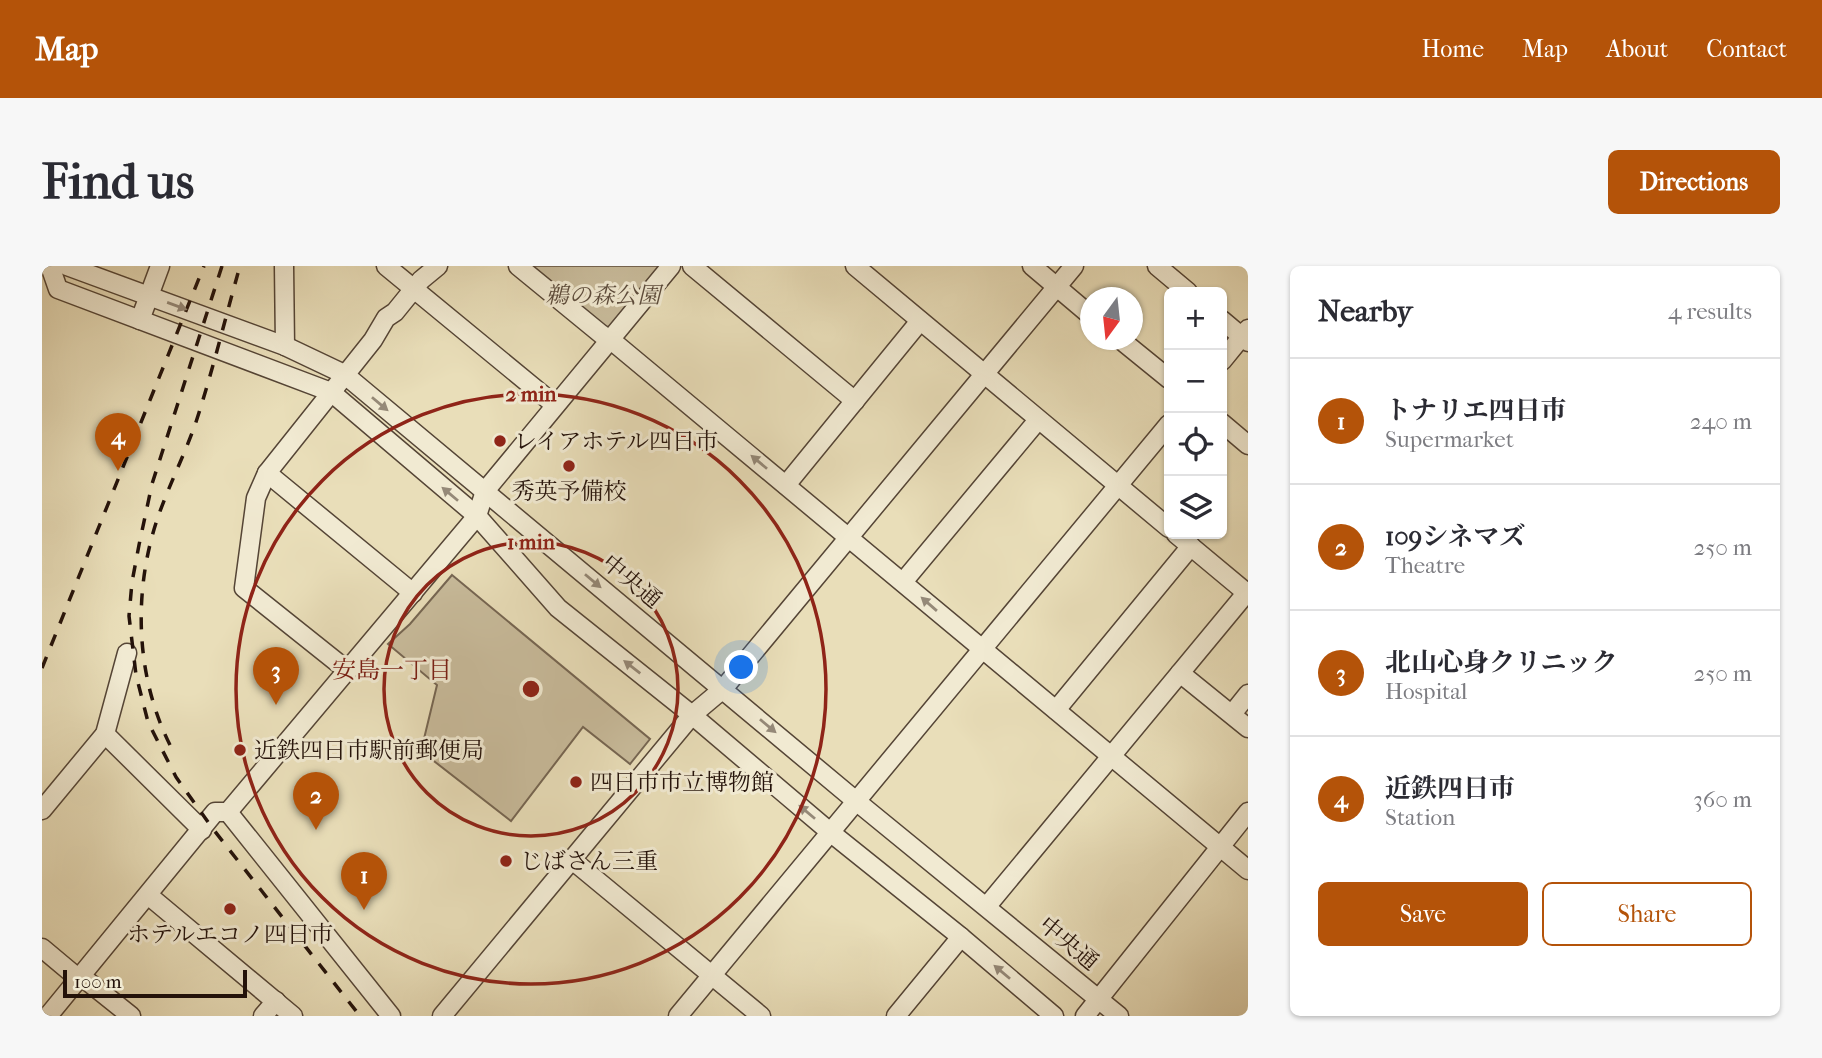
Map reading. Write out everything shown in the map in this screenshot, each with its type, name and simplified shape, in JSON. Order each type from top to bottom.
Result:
[{"type":"street","points":[[50,266],[58,289]]},
{"type":"street","points":[[140,320],[160,266]]},
{"type":"street","points":[[284,266],[285,346]]},
{"type":"street","points":[[386,266],[555,405]]},
{"type":"street","points":[[348,671],[244,589],[256,498],[267,473],[373,340],[386,318],[395,312],[421,279],[438,266]]},
{"type":"street","points":[[518,266],[610,339],[1248,870]]},
{"type":"street","points":[[48,1016],[215,813],[228,812],[477,516],[485,491],[671,266]]},
{"type":"street","points":[[692,266],[855,401]]},
{"type":"street","points":[[855,266],[1164,524]]},
{"type":"street","points":[[1032,266],[1080,307]]},
{"type":"street","points":[[442,1016],[692,715],[723,689],[1074,266]]},
{"type":"street","points":[[58,289],[70,267]]},
{"type":"street","name":"中央通","points":[[70,267],[285,346],[344,374],[856,801],[1119,1016]]},
{"type":"street","points":[[1162,268],[1183,287]]},
{"type":"street","points":[[58,289],[331,392],[477,516],[558,608],[692,715],[1054,1016]]},
{"type":"street","points":[[786,485],[920,321]]},
{"type":"street","points":[[1227,323],[1246,336],[1227,356]]},
{"type":"street","points":[[1133,350],[1164,375]]},
{"type":"street","points":[[903,582],[1038,420]]},
{"type":"street","points":[[1227,427],[1248,445]]},
{"type":"street","points":[[678,1016],[1164,430]]},
{"type":"street","points":[[267,473],[413,593]]},
{"type":"street","points":[[987,906],[1247,593],[1182,539]]},
{"type":"street","points":[[1056,710],[1191,546]]},
{"type":"street","points":[[42,810],[105,734],[127,653]]},
{"type":"street","points":[[1180,673],[1248,728]]},
{"type":"street","points":[[1232,714],[1248,695]]},
{"type":"street","points":[[105,734],[202,830]]},
{"type":"street","points":[[228,812],[391,1016]]},
{"type":"street","points":[[1085,1016],[1248,812]]},
{"type":"street","points":[[571,859],[761,1016]]},
{"type":"street","points":[[148,895],[293,1016]]},
{"type":"street","points":[[896,1016],[961,937]]},
{"type":"street","points":[[42,948],[131,1016]]},
{"type":"street","points":[[264,1016],[276,1001]]},
{"type":"green space","name":"鵜の森公園","points":[[524,266],[663,266],[610,330]]},
{"type":"green space","points":[[452,575],[650,739],[630,764],[583,727],[511,821],[421,751],[437,685],[388,644],[410,624]]},
{"type":"railway","points":[[42,668],[204,266]]},
{"type":"railway","points":[[222,266],[152,484],[139,545],[129,616],[136,675],[148,722],[176,777],[213,829],[360,1016]]},
{"type":"railway","points":[[170,745],[158,718],[144,661],[144,574],[158,517],[202,404],[238,273]]},
{"type":"place","name":"レイアホテル四日市","points":[[500,441]]},
{"type":"place","name":"秀英予備校","points":[[569,466]]},
{"type":"place","name":"近鉄四日市","points":[[118,471]]},
{"type":"place","name":"北山心身クリニック","points":[[276,705]]},
{"type":"place","name":"近鉄四日市駅前郵便局","points":[[240,750]]},
{"type":"place","name":"四日市市立博物館","points":[[576,782]]},
{"type":"place","name":"109シネマズ","points":[[316,830]]},
{"type":"place","name":"じばさん三重","points":[[506,861]]},
{"type":"place","name":"ホテルエコノ四日市","points":[[230,909]]},
{"type":"place","name":"トナリエ四日市","points":[[364,910]]},
{"type":"district","name":"安島一丁目","points":[[392,670]]}]
